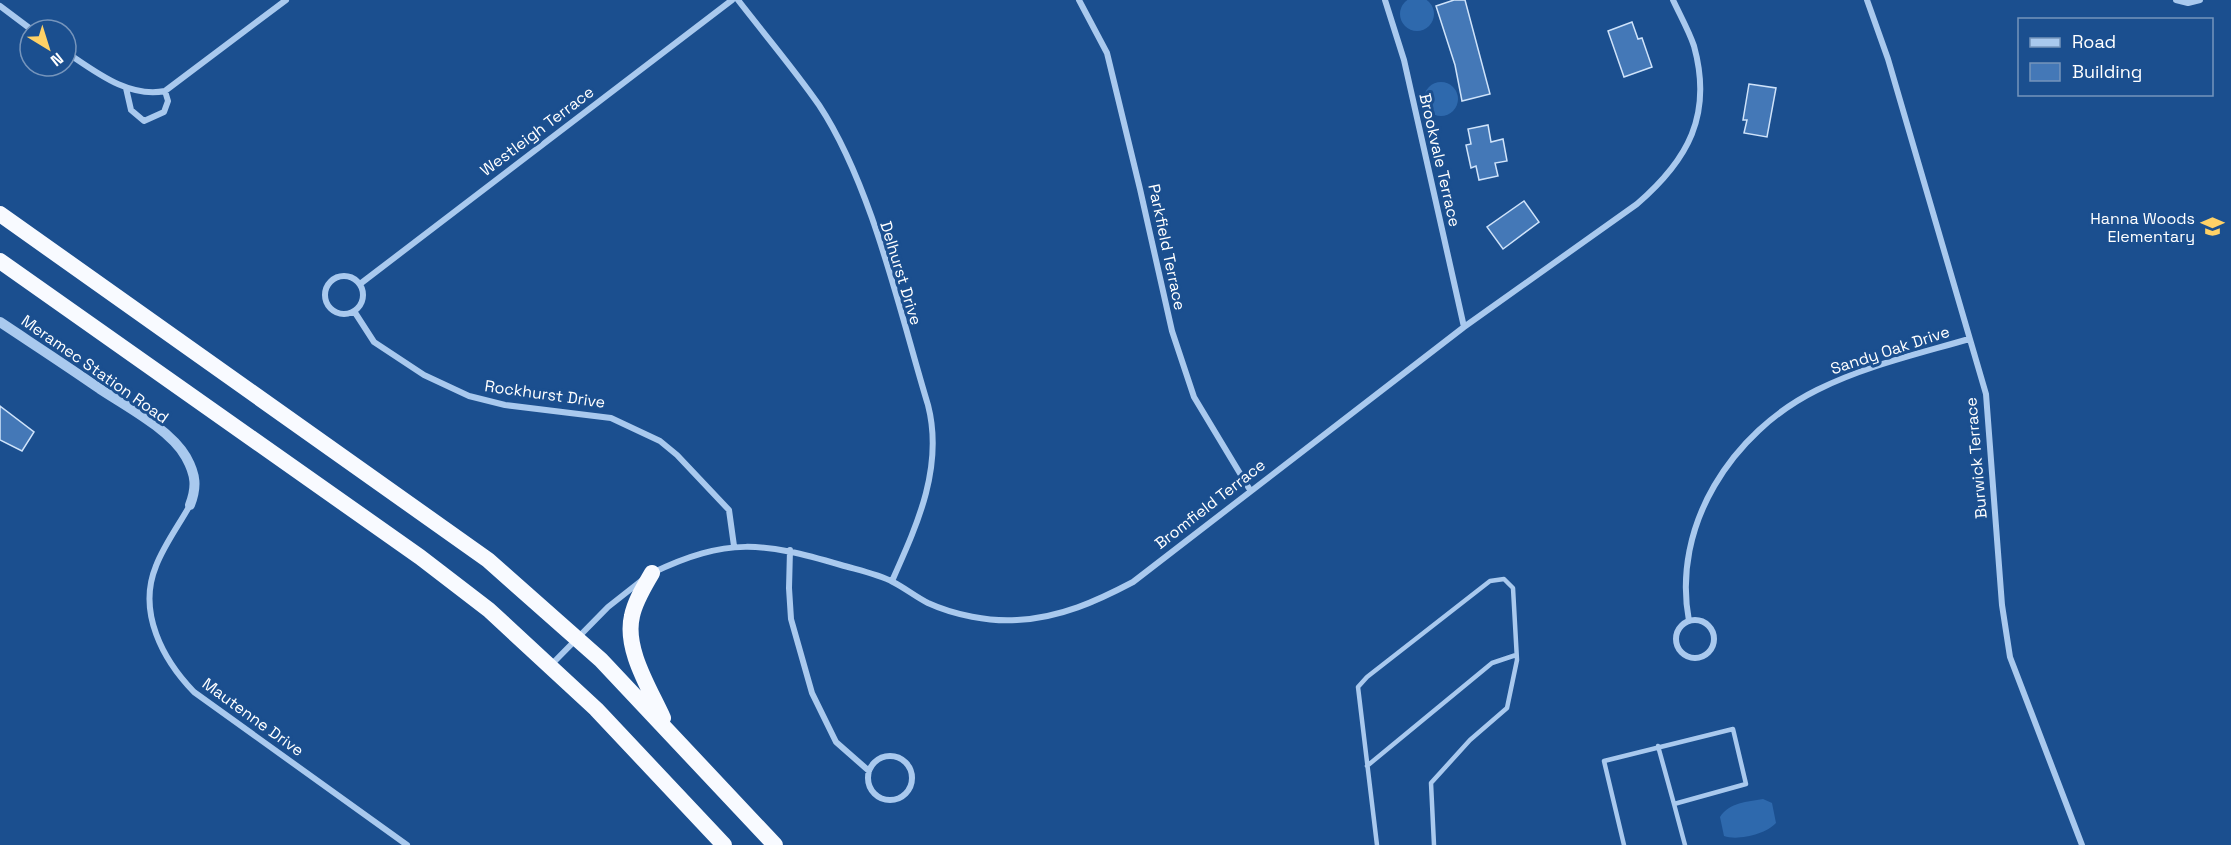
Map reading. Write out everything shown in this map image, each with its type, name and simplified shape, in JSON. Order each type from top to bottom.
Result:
[{"type":"highway","points":[[0,214],[479,553],[577,636],[775,845]]},
{"type":"highway","points":[[0,261],[420,557],[489,610],[551,665],[724,845]]},
{"type":"highway","points":[[652,573],[638,599],[630,629],[641,669],[668,730]]},
{"type":"street","points":[[78,59],[126,88],[148,94],[165,91],[286,0]]},
{"type":"street","name":"Westleigh Terrace","points":[[360,284],[732,0]]},
{"type":"street","name":"Delhurst Drive","points":[[738,0],[819,106],[836,135],[862,194],[933,423],[931,482],[916,528],[892,581]]},
{"type":"street","name":"Parkfield Terrace","points":[[1079,0],[1107,53],[1172,332],[1194,398],[1250,490]]},
{"type":"street","name":"Brookvale Terrace","points":[[1385,0],[1404,60],[1464,327]]},
{"type":"street","name":"Bromfield Terrace","points":[[551,665],[577,636],[630,588],[652,573],[706,550],[734,546],[790,550],[892,581],[929,603],[980,618],[1017,620],[1058,614],[1096,601],[1133,582],[1464,327],[1637,204],[1661,183],[1685,152],[1697,120],[1701,84],[1694,45],[1673,0]]},
{"type":"street","name":"Burwick Terrace","points":[[1866,0],[1888,59],[1986,394],[2001,604],[2010,657],[2082,845]]},
{"type":"street","points":[[2176,0],[2188,3],[2200,0]]},
{"type":"street","points":[[0,6],[18,20]]},
{"type":"street","points":[[126,88],[131,110],[144,121],[164,112],[168,100],[165,91]]},
{"type":"street","points":[[343,275],[355,279],[360,284],[363,296],[354,311],[341,314],[330,309],[324,297],[331,280],[343,275]]},
{"type":"street","name":"Rockhurst Drive","points":[[354,311],[374,342],[424,375],[469,396],[506,405],[611,418],[660,441],[678,455],[729,510],[734,546]]},
{"type":"street","name":"Meramec Station Road","points":[[0,322],[141,416],[174,444],[185,455],[193,472],[196,488],[190,506]]},
{"type":"street","name":"Sandy Oak Drive","points":[[1689,621],[1684,583],[1692,536],[1701,510],[1730,462],[1745,444],[1790,406],[1850,375],[1969,339]]},
{"type":"street","name":"Mautenne Drive","points":[[190,506],[155,567],[151,592],[154,632],[176,674],[194,692],[407,845]]},
{"type":"street","points":[[790,550],[791,619],[813,693],[836,742],[869,771],[869,786],[873,793],[884,800],[899,798],[911,785],[910,770],[897,757],[882,758],[869,771]]},
{"type":"street","points":[[1689,621],[1706,623],[1714,634],[1710,652],[1699,658],[1686,656],[1677,646],[1679,629],[1689,621]]},
{"type":"lane","points":[[1377,845],[1358,687],[1367,677],[1490,581],[1504,579],[1513,588],[1516,655],[1507,708],[1470,740],[1431,783],[1434,845]]},
{"type":"lane","points":[[1366,766],[1492,663],[1516,655]]},
{"type":"lane","points":[[1624,845],[1604,761],[1733,729],[1746,784],[1674,804]]},
{"type":"lane","points":[[1658,746],[1685,845]]},
{"type":"shaded area","points":[[1409,-1],[1425,-1],[1433,7],[1433,21],[1424,30],[1410,30],[1401,21],[1401,7]]},
{"type":"shaded area","points":[[1441,82],[1453,87],[1458,99],[1453,111],[1441,116],[1429,111],[1424,99],[1429,87]]},
{"type":"shaded area","points":[[1763,799],[1772,803],[1776,823],[1752,836],[1737,838],[1724,836],[1720,817],[1724,812],[1739,804]]},
{"type":"building","points":[[1454,0],[1465,0],[1490,94],[1462,101],[1455,65],[1436,6]]},
{"type":"building","points":[[1632,22],[1638,39],[1642,38],[1652,67],[1624,77],[1608,31]]},
{"type":"building","points":[[1749,84],[1776,88],[1767,137],[1744,133],[1747,120],[1743,120]]},
{"type":"building","points":[[1488,125],[1491,142],[1503,139],[1507,161],[1495,163],[1498,176],[1479,180],[1476,166],[1471,168],[1466,145],[1471,144],[1468,129]]},
{"type":"building","points":[[1524,201],[1539,222],[1503,249],[1487,227]]},
{"type":"building","points":[[0,406],[34,432],[22,451],[0,440]]},
{"type":"place","name":"Hanna Woods Elementary","points":[[2213,227]]}]
